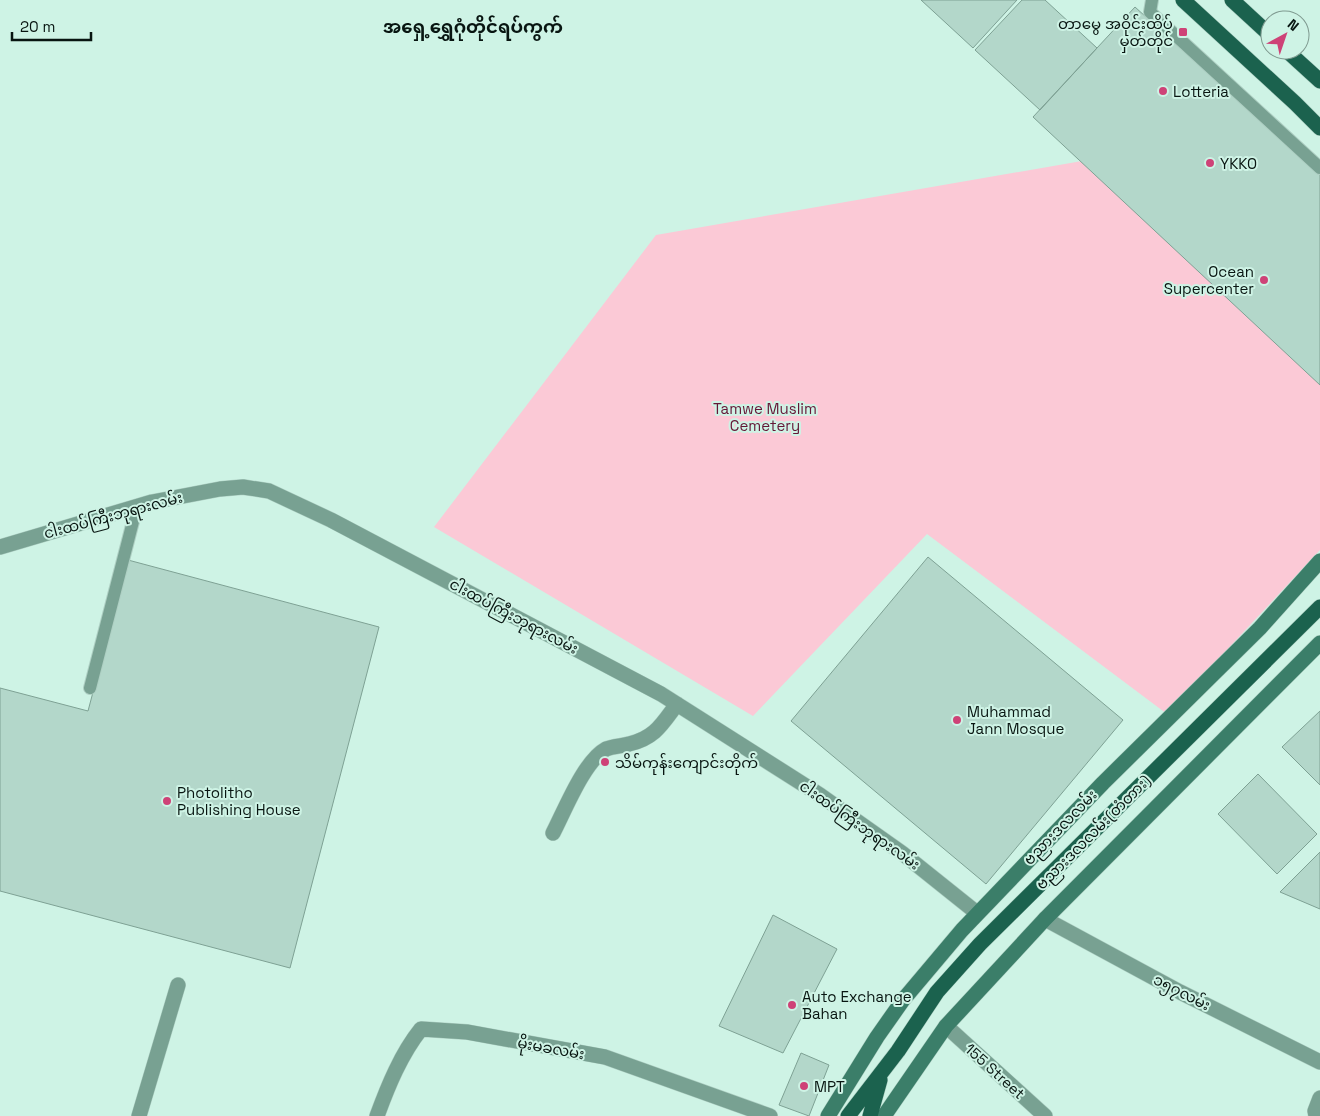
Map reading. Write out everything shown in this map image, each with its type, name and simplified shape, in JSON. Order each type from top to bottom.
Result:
[{"type":"main road","points":[[1183,0],[1320,128]]},
{"type":"main road","points":[[1232,0],[1260,26]]},
{"type":"main road","points":[[1297,60],[1320,82]]},
{"type":"main road","name":"ဗညားဒလလမ်း","points":[[828,1116],[877,1037],[903,1000],[977,914],[1103,783],[1260,628],[1320,561]]},
{"type":"main road","name":"ဗညားဒလလမ်း(တံတား)","points":[[883,1071],[937,992],[980,944],[1320,607]]},
{"type":"main road","points":[[884,1116],[946,1026],[1045,919],[1320,644]]},
{"type":"main road","points":[[848,1116],[883,1071]]},
{"type":"main road","points":[[870,1116],[883,1071]]},
{"type":"street","name":"ငါးထပ်ကြီးဘုရားလမ်း","points":[[0,547],[152,502],[220,489],[243,487],[269,492],[331,520],[662,694],[820,795],[902,853],[977,914]]},
{"type":"street","points":[[554,833],[586,769],[595,758],[607,749],[630,744],[652,735],[660,728],[677,704]]},
{"type":"street","name":"၁၅၇လမ်း","points":[[1045,919],[1180,992],[1320,1062]]},
{"type":"street","points":[[139,1116],[178,985]]},
{"type":"street","name":"155 Street","points":[[946,1026],[1045,1116]]},
{"type":"street","name":"မိုးမခလမ်း","points":[[377,1116],[410,1043],[421,1029],[467,1032],[605,1057],[770,1116]]},
{"type":"street","points":[[1316,1116],[1315,1110],[1320,1098]]},
{"type":"lane","points":[[1152,0],[1150,12],[1320,168]]},
{"type":"lane","points":[[90,688],[137,506]]},
{"type":"green space","name":"Tamwe Muslim Cemetery","points":[[1082,161],[1320,384],[1320,550],[1167,714],[927,534],[753,716],[434,527],[656,235]]},
{"type":"building","points":[[921,0],[1017,0],[973,48]]},
{"type":"building","points":[[1022,0],[1045,0],[1097,48],[1040,110],[975,50]]},
{"type":"building","name":"Ocean Supercenter","points":[[1135,7],[1320,175],[1320,385],[1033,117]]},
{"type":"building","name":"Muhammad Jann Mosque","points":[[928,557],[1123,720],[986,884],[791,721]]},
{"type":"building","name":"Photolitho Publishing House","points":[[128,560],[379,627],[290,968],[0,891],[0,688],[88,711]]},
{"type":"building","points":[[1320,711],[1320,785],[1282,747]]},
{"type":"building","points":[[1258,774],[1317,834],[1277,874],[1218,814]]},
{"type":"building","points":[[1320,852],[1320,909],[1280,892]]},
{"type":"building","points":[[773,915],[837,949],[783,1053],[719,1026]]},
{"type":"building","points":[[801,1053],[829,1065],[809,1116],[779,1105]]},
{"type":"place","name":"တာမွေ အဝိုင်းထိပ် မှတ်တိုင်","points":[[1183,32]]},
{"type":"place","name":"Lotteria","points":[[1163,91]]},
{"type":"place","name":"YKKO","points":[[1210,163]]},
{"type":"place","name":"Ocean Supercenter","points":[[1264,280]]},
{"type":"place","name":"Muhammad Jann Mosque","points":[[957,720]]},
{"type":"place","name":"သိမ်ကုန်းကျောင်းတိုက်","points":[[605,762]]},
{"type":"place","name":"Photolitho Publishing House","points":[[167,801]]},
{"type":"place","name":"Auto Exchange Bahan","points":[[792,1005]]},
{"type":"place","name":"MPT","points":[[804,1086]]},
{"type":"district","name":"အရှေ့ရွှေဂုံတိုင်ရပ်ကွက်","points":[[473,26]]}]
